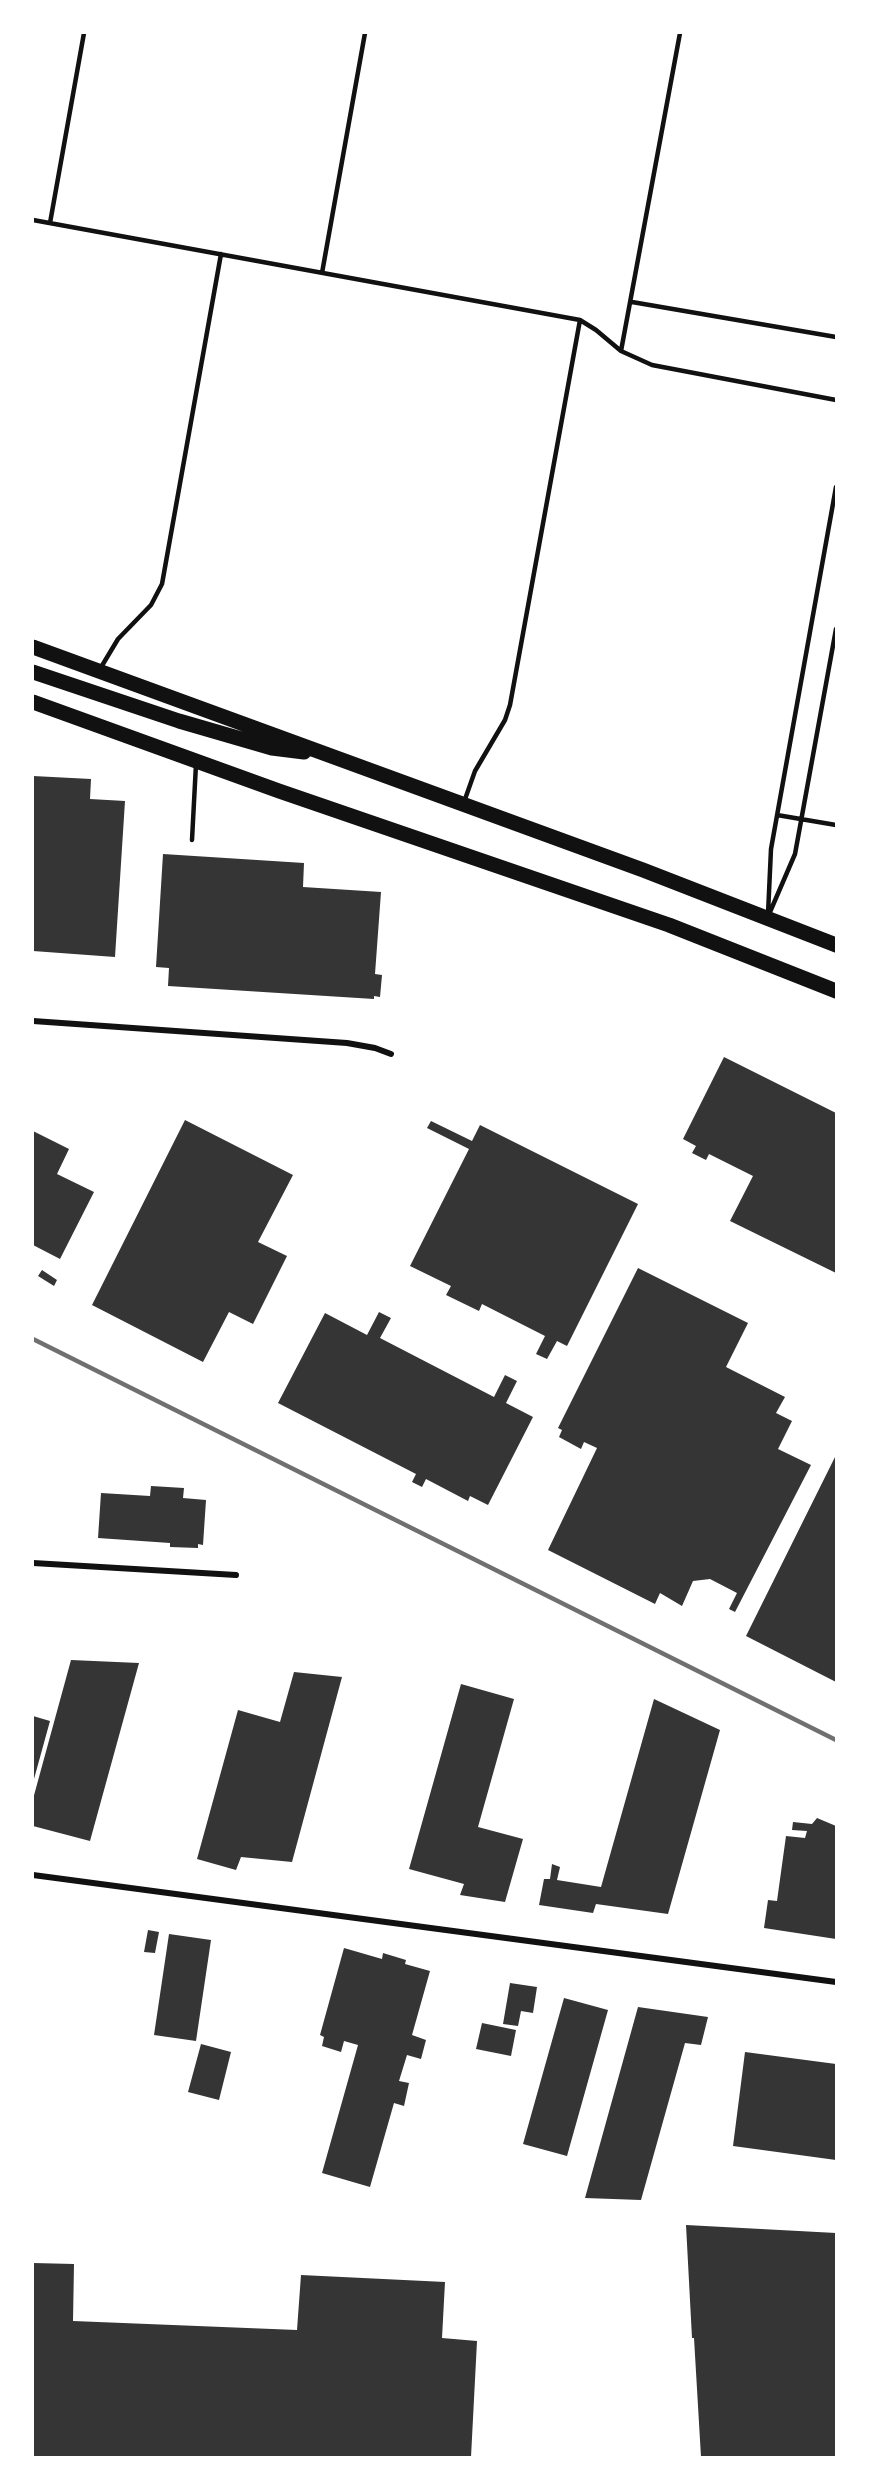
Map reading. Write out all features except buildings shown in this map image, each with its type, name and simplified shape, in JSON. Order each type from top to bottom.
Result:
[{"type":"main road","points":[[33,647],[464,803],[768,917],[836,945]]},
{"type":"main road","points":[[33,672],[159,715],[272,748],[331,756]]},
{"type":"main road","points":[[33,702],[669,925],[836,991]]},
{"type":"street","points":[[33,1021],[347,1042],[391,1054]]},
{"type":"street","points":[[33,1563],[236,1575]]},
{"type":"street","points":[[33,1875],[836,1982]]},
{"type":"lane","points":[[50,223],[84,33]]},
{"type":"lane","points":[[322,273],[365,33]]},
{"type":"lane","points":[[621,351],[632,302],[680,33]]},
{"type":"lane","points":[[33,220],[580,320],[621,351],[638,360],[674,371],[836,399]]},
{"type":"lane","points":[[100,670],[118,639],[151,605],[162,584],[221,254]]},
{"type":"lane","points":[[632,302],[836,337]]},
{"type":"lane","points":[[464,803],[475,771],[505,720],[510,705],[580,320]]},
{"type":"lane","points":[[768,917],[771,849],[836,487]]},
{"type":"lane","points":[[768,917],[795,854],[836,629]]},
{"type":"lane","points":[[192,840],[196,761]]},
{"type":"lane","points":[[777,814],[836,825]]},
{"type":"railway","points":[[33,1339],[836,1740]]}]
